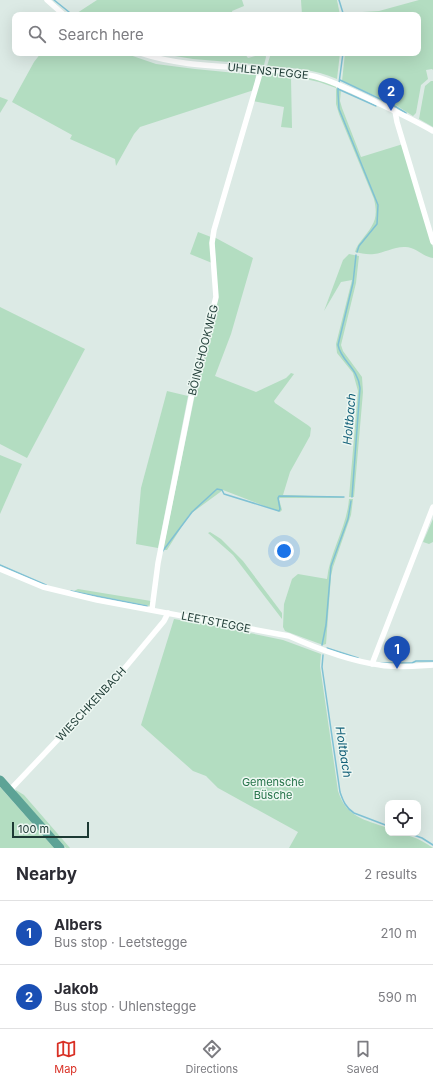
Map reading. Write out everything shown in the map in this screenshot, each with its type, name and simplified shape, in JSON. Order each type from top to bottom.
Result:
[{"type":"main road","points":[[0,780],[60,848]]},
{"type":"street","points":[[47,0],[61,12]]},
{"type":"street","name":"UHLENSTEGGE","points":[[149,56],[158,59],[185,63],[310,75],[339,85],[433,130]]},
{"type":"street","name":"BÖINGHOOKWEG","points":[[152,609],[158,563],[191,398],[216,297],[212,243],[214,230],[261,70]]},
{"type":"street","points":[[396,111],[397,122],[433,242]]},
{"type":"street","points":[[372,664],[433,507]]},
{"type":"street","name":"LEETSTEGGE","points":[[0,569],[43,587],[97,600],[152,609],[289,636],[333,653],[372,664],[385,666],[433,665]]},
{"type":"street","name":"WIESCHKENBACH","points":[[9,791],[119,675],[164,621],[168,613]]},
{"type":"green space","points":[[97,0],[242,0],[244,6],[232,12],[79,12]]},
{"type":"green space","points":[[301,0],[337,0],[339,12],[302,12]]},
{"type":"green space","points":[[419,0],[433,0],[433,70],[426,70],[428,79],[421,85],[416,113],[413,116],[394,104],[342,81],[345,56],[421,56],[421,12],[362,12],[379,11]]},
{"type":"green space","points":[[39,56],[133,56],[156,64],[256,75],[254,90],[140,127],[134,134],[116,166],[115,159],[70,139],[72,135],[12,102]]},
{"type":"green space","points":[[175,56],[266,57],[264,65]]},
{"type":"green space","points":[[270,56],[340,56],[337,79],[312,71],[267,66]]},
{"type":"green space","points":[[266,72],[289,74],[292,78],[292,128],[281,127],[284,107],[253,101],[262,74]]},
{"type":"green space","points":[[304,76],[336,85],[336,88],[301,78]]},
{"type":"green space","points":[[433,81],[433,127],[419,119],[425,86]]},
{"type":"green space","points":[[336,88],[341,90],[340,101],[342,108],[361,157],[403,144],[433,248],[433,258],[408,247],[400,247],[371,254],[355,252],[358,245],[374,222],[376,212],[374,199],[339,114],[336,104]]},
{"type":"green space","points":[[0,97],[8,100],[0,113]]},
{"type":"green space","points":[[198,232],[211,237],[212,263],[190,254]]},
{"type":"green space","points":[[214,237],[253,258],[231,334],[215,376],[256,392],[286,378],[291,373],[294,374],[274,401],[311,428],[310,436],[290,472],[283,495],[344,497],[280,498],[282,510],[280,512],[223,490],[189,515],[167,550],[163,550],[200,370],[218,298]]},
{"type":"green space","points":[[349,254],[359,256],[356,283],[341,345],[343,351],[362,377],[363,392],[354,497],[349,497],[358,391],[353,373],[337,353],[336,344],[352,280],[341,282],[324,311],[343,260]]},
{"type":"green space","points":[[0,307],[85,349],[27,458],[0,444]]},
{"type":"green space","points":[[167,391],[188,396],[158,548],[136,544],[141,488]]},
{"type":"green space","points":[[0,455],[22,464],[0,514]]},
{"type":"green space","points":[[349,499],[353,499],[351,515],[331,576],[326,644],[323,645],[285,631],[283,627],[284,604],[292,579],[298,574],[327,579],[331,559],[348,509]]},
{"type":"green space","points":[[433,519],[433,542],[429,544],[423,542]]},
{"type":"green space","points":[[210,532],[221,539],[243,561],[282,613],[282,619],[233,555],[208,533]]},
{"type":"green space","points":[[78,589],[151,601],[150,606],[74,591]]},
{"type":"green space","name":"Gemensche Büsche","points":[[174,619],[283,640],[321,654],[320,666],[338,791],[346,807],[364,820],[385,827],[385,836],[408,836],[423,841],[433,848],[289,848],[298,832],[218,788],[206,776],[193,771],[141,725]]},
{"type":"green space","points":[[0,787],[54,848],[0,848]]},
{"type":"green space","points":[[16,790],[24,795],[70,848],[66,848],[16,792]]},
{"type":"waterway","points":[[54,0],[69,12]]},
{"type":"waterway","name":"Holtbach","points":[[339,0],[343,12]]},
{"type":"waterway","name":"Holtbach","points":[[339,83],[343,56]]},
{"type":"waterway","points":[[340,80],[393,105],[406,113]]},
{"type":"waterway","name":"Holtbach","points":[[338,87],[339,109],[378,205],[377,224],[359,246],[357,252]]},
{"type":"waterway","points":[[338,89],[376,106]]},
{"type":"waterway","name":"Holtbach","points":[[352,497],[360,388],[356,375],[342,356],[338,345],[353,283],[356,255]]},
{"type":"waterway","points":[[162,552],[192,512],[217,489],[222,490],[224,494],[279,511],[279,496],[344,497]]},
{"type":"waterway","name":"Holtbach","points":[[322,645],[326,625],[331,566],[348,519],[351,501]]},
{"type":"waterway","points":[[0,565],[46,585]]},
{"type":"waterway","points":[[71,591],[147,606]]},
{"type":"waterway","points":[[327,648],[358,658]]},
{"type":"waterway","name":"Holtbach","points":[[323,655],[322,667],[341,795],[347,807],[351,811],[385,825]]},
{"type":"waterway","points":[[381,663],[433,661]]},
{"type":"waterway","name":"Holtbach","points":[[416,836],[433,845]]},
{"type":"place","name":"Jakob","points":[[391,111]]},
{"type":"place","name":"Albers","points":[[397,669]]}]
